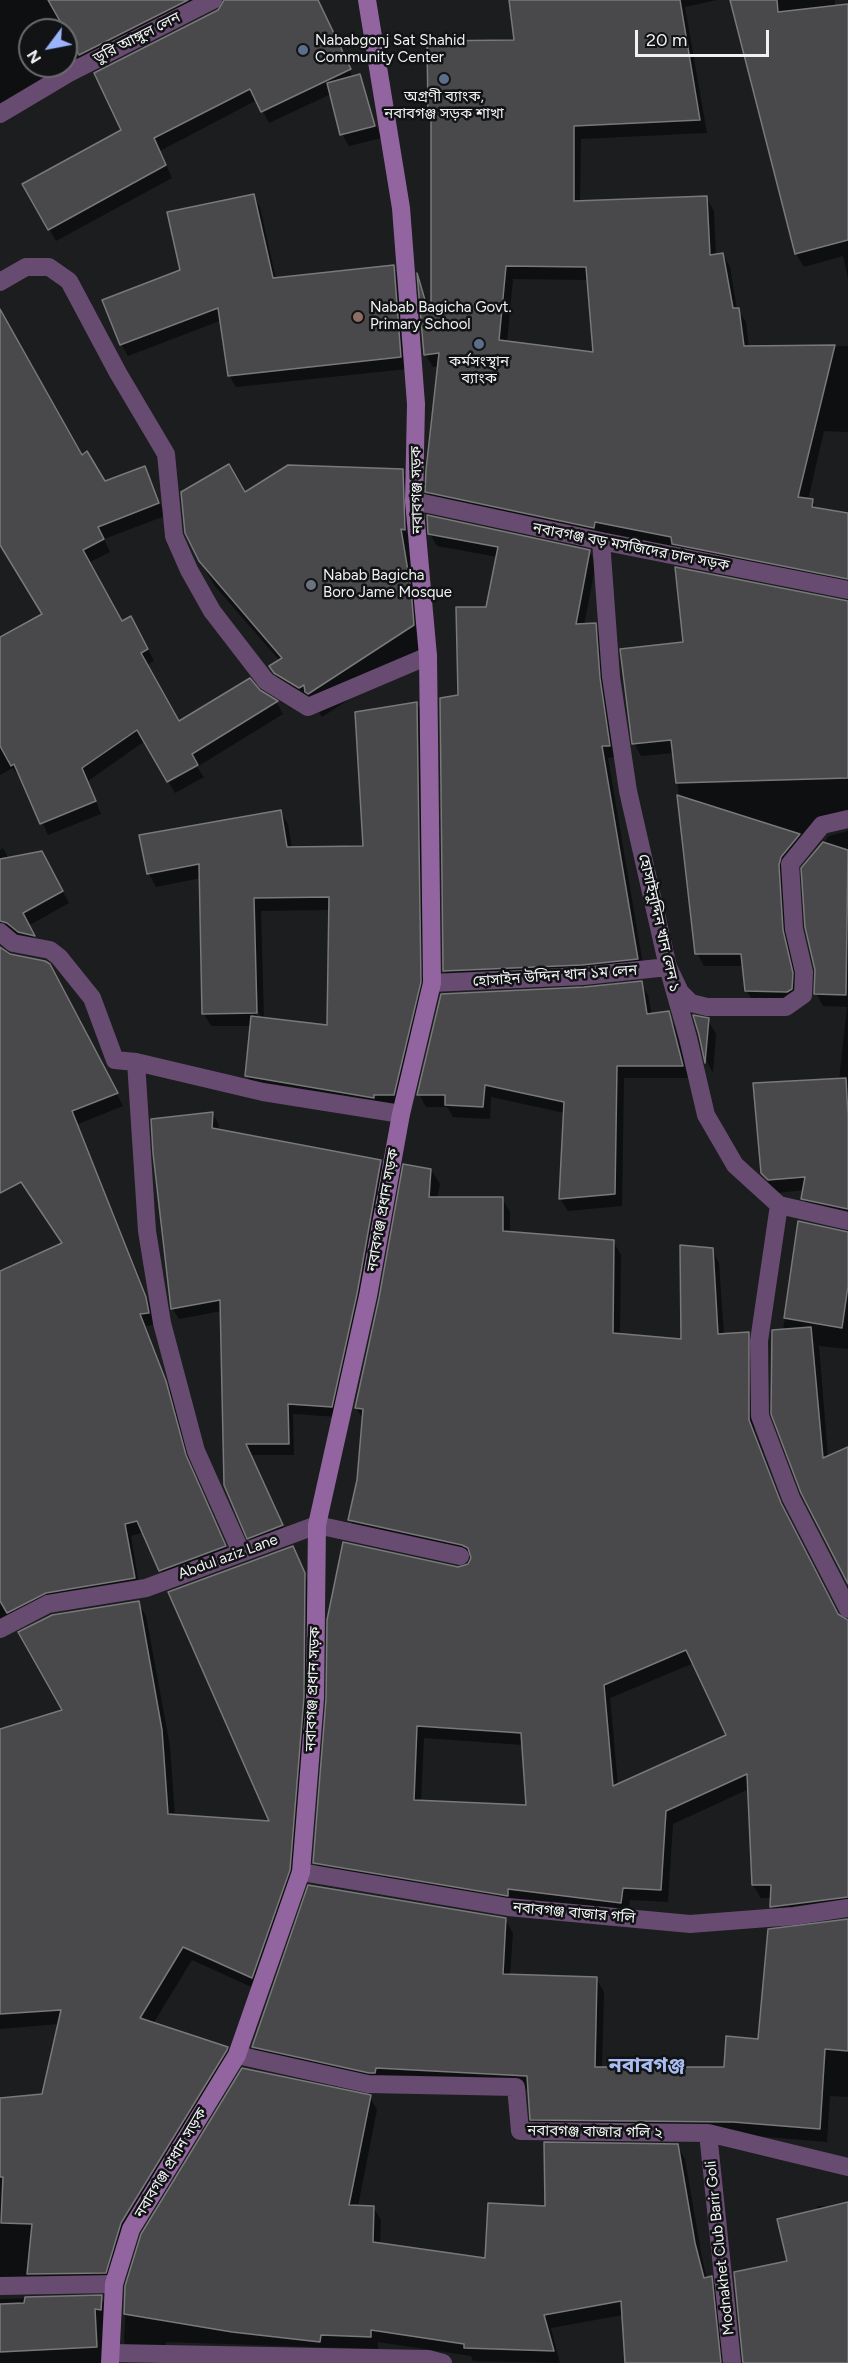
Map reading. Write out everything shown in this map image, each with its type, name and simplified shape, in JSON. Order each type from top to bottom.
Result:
[{"type":"street","name":"ডুরি আঙ্গুল লেন","points":[[0,114],[69,73],[213,0]]},
{"type":"street","name":"নবাবগঞ্জ সড়ক","points":[[367,0],[401,208],[416,404],[414,501],[428,656],[432,983]]},
{"type":"street","points":[[0,282],[26,267],[49,267],[69,280],[118,373],[166,454],[174,536],[189,570],[212,610],[266,681],[308,707],[428,656]]},
{"type":"street","name":"নবাবগঞ্জ বড় মসজিদের ঢাল সড়ক","points":[[414,501],[602,542],[848,590]]},
{"type":"street","name":"হোসাইনুদ্দিন খান লেন ১","points":[[602,542],[611,677],[628,791],[668,967],[706,1115],[735,1165],[779,1205],[848,1221]]},
{"type":"street","points":[[668,967],[680,992],[691,1003],[707,1007],[786,1007],[803,995],[804,972],[794,929],[790,864],[822,825],[848,819]]},
{"type":"street","points":[[0,932],[13,943],[50,950],[59,957],[92,998],[115,1060],[135,1062],[263,1092],[401,1114]]},
{"type":"street","name":"হোসাইন উদ্দিন খান ১ম লেন","points":[[432,983],[583,976],[668,967]]},
{"type":"street","name":"নবাবগঞ্জ প্রধান সড়ক","points":[[111,2358],[114,2284],[131,2229],[237,2055],[301,1872],[315,1698],[317,1525],[368,1296],[401,1114],[432,983]]},
{"type":"street","points":[[135,1062],[147,1231],[162,1323],[196,1451],[241,1552]]},
{"type":"street","points":[[779,1205],[759,1341],[760,1416],[791,1498],[848,1609]]},
{"type":"street","points":[[317,1525],[460,1557]]},
{"type":"street","name":"Abdul aziz Lane","points":[[0,1629],[48,1604],[146,1588],[317,1525]]},
{"type":"street","name":"নবাবগঞ্জ বাজার গলি","points":[[301,1872],[508,1907],[690,1924],[794,1916],[848,1908]]},
{"type":"street","name":"নবাবগঞ্জ বাজার গলি ২","points":[[237,2055],[368,2084],[516,2087],[520,2131],[708,2133],[848,2166]]},
{"type":"street","name":"Modnakhet Club Barir Goli","points":[[708,2133],[732,2363]]},
{"type":"street","points":[[0,2286],[114,2284]]},
{"type":"street","points":[[111,2358],[433,2362]]},
{"type":"building","points":[[48,0],[188,0],[79,55],[78,18],[58,18]]},
{"type":"building","points":[[224,0],[318,0],[351,69],[261,112],[250,89],[154,138],[166,165],[48,230],[22,184],[121,130],[94,73],[218,10]]},
{"type":"building","points":[[509,0],[680,0],[700,120],[574,126],[574,201],[707,196],[710,255],[723,253],[733,308],[739,308],[744,346],[835,345],[798,497],[813,499],[812,507],[848,513],[848,579],[672,544],[671,537],[595,522],[594,528],[425,492],[439,353],[424,355],[417,273],[426,303],[431,303],[431,112],[428,113],[427,41],[514,40]],"holes":[[[506,266],[586,267],[593,352],[499,340]]]},
{"type":"building","points":[[730,0],[777,0],[778,12],[848,4],[848,240],[795,254]]},
{"type":"building","points":[[360,74],[375,126],[340,135],[327,83]]},
{"type":"building","points":[[254,194],[273,278],[394,265],[401,357],[228,376],[218,308],[120,345],[102,300],[180,270],[167,212]]},
{"type":"building","points":[[0,309],[82,455],[87,451],[105,481],[145,466],[159,503],[98,527],[104,539],[83,550],[122,621],[131,616],[148,649],[141,653],[179,721],[250,678],[260,690],[278,701],[192,754],[198,765],[167,782],[137,730],[82,768],[96,801],[40,824],[14,764],[11,766],[0,746],[0,637],[42,614],[0,545]]},
{"type":"building","points":[[229,464],[245,492],[288,465],[403,469],[405,530],[401,529],[411,589],[414,625],[308,694],[305,692],[304,685],[299,688],[274,673],[269,666],[282,658],[199,561],[185,533],[181,492]]},
{"type":"building","points":[[427,515],[590,550],[576,624],[596,623],[600,678],[610,746],[602,746],[638,959],[582,965],[443,971],[440,698],[458,695],[456,607],[486,607],[498,547],[428,534]]},
{"type":"building","points":[[675,567],[848,601],[848,778],[676,783],[671,740],[632,744],[620,649],[683,642]]},
{"type":"building","points":[[417,702],[421,982],[394,1095],[374,1095],[374,1098],[245,1076],[251,1016],[327,1025],[329,897],[254,898],[257,1013],[202,1014],[199,864],[147,874],[139,835],[281,810],[287,847],[363,846],[355,712]]},
{"type":"building","points":[[677,795],[800,834],[781,857],[779,865],[783,930],[793,973],[792,989],[787,992],[745,991],[741,954],[695,954]]},
{"type":"building","points":[[823,842],[848,850],[846,995],[814,994],[815,970],[805,927],[801,868]]},
{"type":"building","points":[[42,851],[63,891],[23,913],[35,936],[18,932],[7,923],[0,921],[0,859]]},
{"type":"building","points":[[0,947],[10,954],[50,964],[118,1093],[72,1111],[146,1297],[149,1313],[140,1314],[166,1381],[186,1455],[226,1546],[159,1571],[137,1521],[125,1524],[135,1578],[46,1593],[7,1613],[0,1601],[0,1271],[62,1243],[21,1182],[0,1193]]},
{"type":"building","points":[[642,981],[647,1014],[669,1011],[683,1066],[617,1066],[615,1194],[559,1199],[564,1102],[485,1085],[483,1107],[445,1105],[445,1095],[417,1095],[441,994],[584,987]]},
{"type":"building","points":[[693,1015],[709,1018],[705,1063],[699,1035]]},
{"type":"building","points":[[846,1078],[848,1209],[801,1199],[805,1177],[768,1180],[761,1173],[753,1083]]},
{"type":"building","points":[[213,1112],[212,1128],[381,1160],[357,1294],[332,1407],[288,1404],[289,1444],[246,1444],[283,1525],[247,1539],[224,1485],[220,1300],[171,1309],[153,1153],[151,1119]]},
{"type":"building","points":[[403,1164],[431,1169],[429,1197],[503,1197],[503,1231],[614,1240],[613,1333],[681,1339],[680,1245],[713,1248],[718,1334],[749,1332],[749,1420],[781,1503],[838,1614],[848,1620],[848,1897],[770,1907],[771,1885],[752,1885],[747,1774],[666,1811],[661,1890],[623,1888],[621,1903],[508,1889],[508,1896],[313,1863],[326,1699],[327,1620],[343,1542],[458,1567],[468,1564],[471,1558],[468,1548],[462,1545],[348,1520],[357,1480],[363,1409],[355,1408],[379,1298]],"holes":[[[686,1650],[726,1735],[613,1786],[604,1685]],[[417,1726],[521,1733],[526,1805],[414,1800]]]},
{"type":"building","points":[[798,1221],[848,1232],[848,1286],[842,1328],[784,1318]]},
{"type":"building","points":[[811,1327],[823,1458],[848,1447],[848,1584],[801,1493],[771,1414],[772,1330]]},
{"type":"building","points":[[293,1546],[305,1573],[304,1697],[290,1870],[252,1978],[183,1947],[140,2018],[228,2047],[227,2050],[121,2223],[106,2273],[27,2274],[32,2224],[1,2223],[3,2177],[0,2177],[0,2098],[42,2094],[61,2010],[0,2014],[0,1729],[62,1710],[18,1632],[52,1615],[139,1601],[162,1730],[168,1814],[269,1821],[168,1592]]},
{"type":"building","points":[[308,1885],[506,1918],[503,1974],[597,1977],[595,2067],[724,2067],[726,2036],[758,2039],[768,1929],[848,1919],[848,2051],[825,2049],[820,2129],[733,2122],[530,2120],[527,2076],[376,2068],[375,2073],[369,2073],[252,2047]]},
{"type":"building","points":[[242,2068],[371,2095],[349,2205],[374,2206],[373,2242],[485,2258],[488,2203],[545,2206],[544,2142],[678,2144],[695,2243],[704,2278],[712,2276],[721,2363],[625,2363],[621,2301],[544,2315],[554,2351],[464,2348],[464,2344],[371,2330],[371,2337],[321,2335],[320,2342],[232,2332],[124,2314],[125,2286],[141,2234]]},
{"type":"building","points":[[848,2202],[848,2363],[743,2363],[734,2272],[787,2261],[777,2219]]},
{"type":"building","points":[[102,2295],[101,2310],[95,2309],[97,2347],[0,2352],[0,2304],[24,2303],[25,2297]]},
{"type":"place","name":"Nababgonj Sat Shahid Community Center","points":[[303,50]]},
{"type":"place","name":"অগ্রণী ব্যাংক, নবাবগঞ্জ সড়ক শাখা","points":[[444,79]]},
{"type":"place","name":"Nabab Bagicha Govt. Primary School","points":[[358,317]]},
{"type":"place","name":"কর্মসংস্থান ব্যাংক","points":[[479,344]]},
{"type":"place","name":"Nabab Bagicha Boro Jame Mosque","points":[[311,585]]},
{"type":"district","name":"নবাবগঞ্জ","points":[[647,2066]]}]
